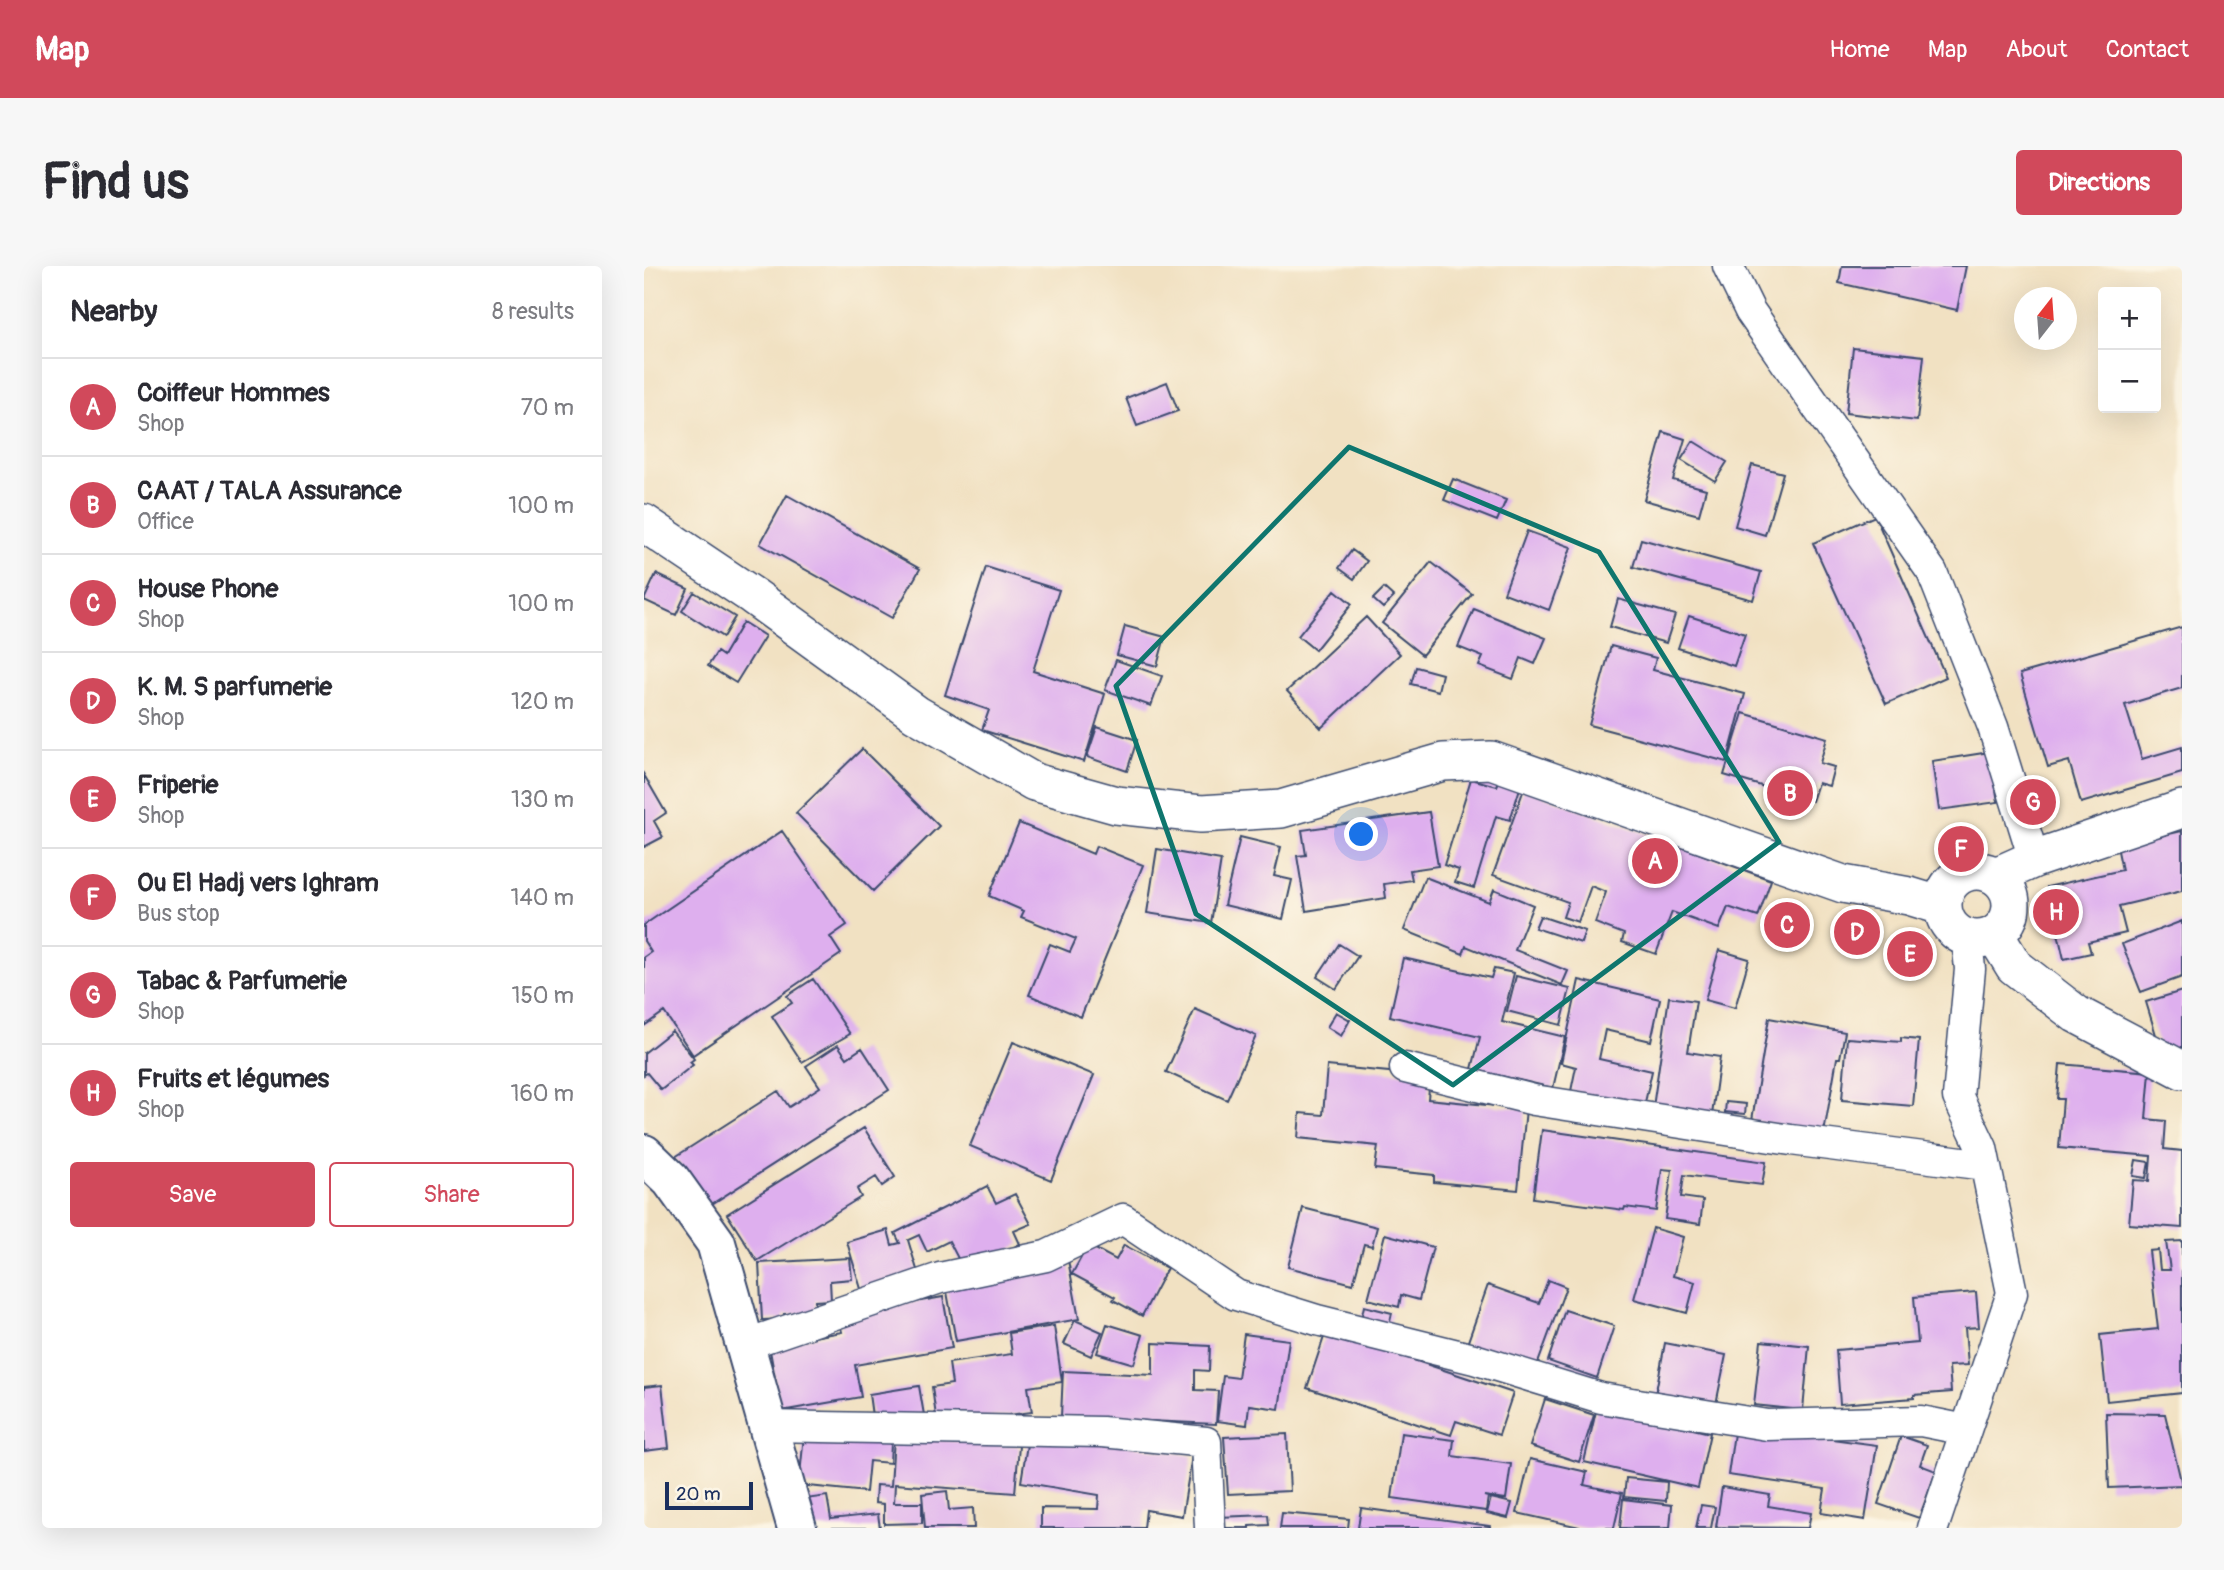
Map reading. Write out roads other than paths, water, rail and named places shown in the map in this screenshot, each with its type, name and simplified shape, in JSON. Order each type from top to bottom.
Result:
[{"type":"main road","points":[[644,1154],[671,1180],[716,1243],[797,1528]]},
{"type":"street","points":[[1728,266],[1750,310],[1932,572],[1993,727],[2034,859]]},
{"type":"street","points":[[644,523],[753,596],[916,714],[1034,782],[1116,805],[1202,814],[1282,808],[1443,762],[1491,760],[1843,884],[1909,896],[1942,906]]},
{"type":"street","points":[[1996,876],[2034,859],[2182,809]]},
{"type":"street","points":[[1933,1528],[2012,1293],[1982,1148],[1958,1097],[1970,969],[1981,937],[2007,923],[2011,902],[2005,885],[1996,876],[1979,871],[1968,872],[1955,878],[1944,894],[1942,906],[1948,926],[1956,933],[1981,937],[2076,1014],[2182,1070]]},
{"type":"street","points":[[1405,1068],[1534,1100],[1777,1138],[1985,1165]]},
{"type":"street","points":[[744,1345],[940,1278],[1046,1256],[1123,1219],[1236,1296],[1317,1320],[1474,1359],[1601,1398],[1767,1425],[1921,1421],[1966,1430]]},
{"type":"street","points":[[767,1426],[1102,1432],[1206,1442],[1210,1528]]},
{"type":"place","name":"CAAT / TALA Assurance","points":[[1790,793]]},
{"type":"place","name":"Tabac & Parfumerie","points":[[2033,802]]},
{"type":"place","name":"Ou El Hadj vers Ighram","points":[[1961,849]]},
{"type":"place","name":"Coiffeur Hommes","points":[[1655,861]]},
{"type":"place","name":"Fruits et légumes","points":[[2056,912]]},
{"type":"place","name":"House Phone","points":[[1787,925]]},
{"type":"place","name":"K. M. S parfumerie","points":[[1857,932]]},
{"type":"place","name":"Friperie","points":[[1910,954]]}]
